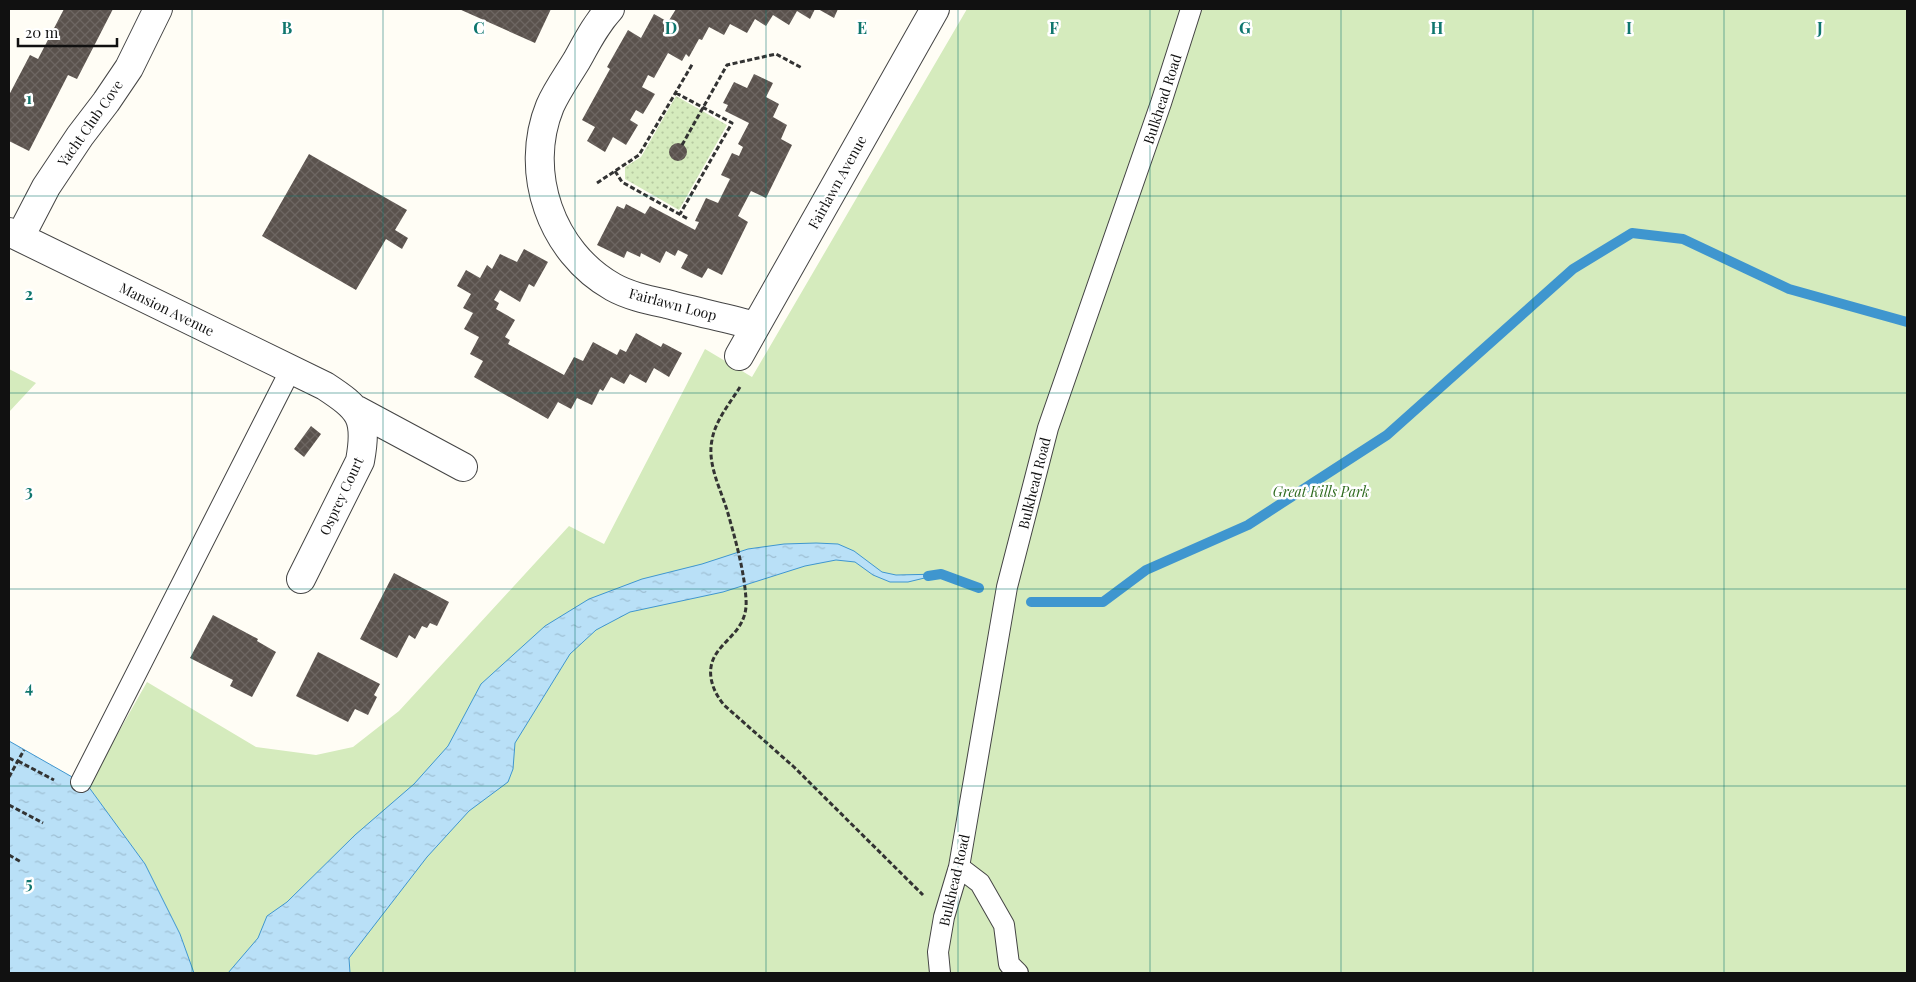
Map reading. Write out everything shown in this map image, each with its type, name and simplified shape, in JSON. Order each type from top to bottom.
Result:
[{"type":"street","name":"Yacht Club Cove","points":[[15,234],[80,136],[130,68],[158,9]]},
{"type":"street","name":"Fairlawn Loop","points":[[610,9],[597,24],[550,106],[540,142],[540,177],[546,204],[557,230],[581,263],[612,287],[635,296],[756,326]]},
{"type":"street","name":"Fairlawn Avenue","points":[[742,368],[756,326],[935,9]]},
{"type":"street","name":"Mansion Avenue","points":[[15,234],[325,386],[344,398],[357,410]]},
{"type":"street","points":[[357,410],[463,468]]},
{"type":"street","name":"Osprey Court","points":[[301,579],[360,460],[363,444],[362,426],[357,410]]},
{"type":"lane","name":"Bulkhead Road","points":[[940,973],[938,952],[944,917],[959,866],[1007,587],[1048,428],[1158,112],[1191,9]]},
{"type":"lane","points":[[81,782],[291,369]]},
{"type":"lane","points":[[959,866],[980,883],[1004,925],[1009,964],[1018,973]]},
{"type":"path","points":[[682,145],[728,65],[776,54],[802,68]]},
{"type":"path","points":[[597,183],[638,155],[693,63]]},
{"type":"path","points":[[676,93],[732,123],[680,214]]},
{"type":"path","points":[[615,171],[622,182],[688,219]]},
{"type":"path","points":[[742,368],[716,426],[712,440],[711,456],[736,542],[746,599],[745,616],[741,625],[712,660],[710,671],[716,696],[794,767],[944,917]]},
{"type":"path","points":[[9,778],[24,750]]},
{"type":"path","points":[[9,758],[56,781]]},
{"type":"path","points":[[9,805],[43,824]]},
{"type":"path","points":[[9,855],[21,862]]},
{"type":"green space","name":"Great Kills Park","points":[[967,9],[1907,9],[1907,973],[350,973],[347,900],[252,973],[194,973],[180,934],[145,864],[88,786],[147,682],[256,747],[316,755],[353,747],[399,711],[569,526],[604,544],[705,349],[752,377]]},
{"type":"green space","points":[[676,96],[727,125],[679,210],[625,179],[625,167],[641,157]]},
{"type":"green space","points":[[9,369],[36,383],[9,412]]},
{"type":"water","points":[[784,544],[838,544],[854,551],[882,572],[896,575],[941,574],[908,582],[890,582],[873,575],[855,562],[836,560],[805,566],[723,592],[630,612],[596,630],[570,654],[515,743],[513,769],[508,782],[469,811],[427,857],[349,958],[350,973],[228,973],[258,938],[267,916],[287,902],[355,835],[414,784],[448,746],[481,684],[545,626],[589,599],[642,579],[702,564],[748,549]]},
{"type":"water","points":[[9,741],[88,786],[145,864],[180,934],[194,973],[9,973]]},
{"type":"building","points":[[64,9],[113,9],[77,79],[68,75],[29,151],[9,141],[9,95],[30,55],[38,59]]},
{"type":"building","points":[[459,9],[551,9],[535,43]]},
{"type":"building","points":[[676,9],[815,9],[810,19],[797,11],[789,25],[773,15],[766,26],[755,19],[747,33],[730,24],[724,35],[709,27],[702,40],[699,39],[689,57],[686,54],[682,61],[668,53],[654,78],[648,75],[642,87],[655,94],[643,114],[636,110],[630,120],[638,125],[626,145],[613,137],[605,152],[587,141],[595,127],[582,120],[610,69],[607,67],[628,30],[641,38],[654,14],[668,22]]},
{"type":"building","points":[[818,9],[838,9],[834,18]]},
{"type":"building","points":[[754,74],[773,83],[766,97],[779,104],[773,117],[787,125],[781,139],[792,145],[766,198],[751,191],[738,216],[748,222],[722,275],[708,268],[702,278],[681,268],[688,255],[678,250],[675,256],[666,251],[660,263],[641,253],[640,257],[627,251],[624,258],[597,245],[617,206],[624,209],[626,204],[645,214],[650,206],[695,230],[699,222],[695,221],[706,198],[718,203],[730,179],[721,175],[732,153],[739,156],[743,147],[738,144],[749,123],[725,111],[728,105],[723,103],[734,82],[747,88]]},
{"type":"building","points":[[678,143],[684,146],[687,152],[684,158],[678,161],[672,158],[669,152],[672,146]]},
{"type":"building","points":[[309,154],[407,210],[395,230],[408,238],[402,249],[386,239],[356,290],[262,236]]},
{"type":"building","points":[[524,249],[548,262],[534,287],[529,284],[520,302],[500,290],[494,300],[499,303],[496,309],[515,320],[505,337],[510,340],[508,344],[564,375],[574,357],[583,361],[593,342],[617,355],[620,349],[626,352],[636,333],[661,347],[663,343],[682,353],[669,377],[654,368],[646,383],[630,374],[624,384],[611,377],[603,391],[600,389],[592,405],[577,398],[571,409],[558,402],[548,419],[474,377],[483,361],[470,354],[479,337],[464,329],[473,313],[463,308],[471,294],[457,286],[466,270],[480,278],[487,265],[492,269],[500,254],[517,262]]},
{"type":"building","points":[[311,426],[321,434],[304,457],[294,449]]},
{"type":"building","points":[[394,573],[449,602],[437,626],[430,623],[427,628],[422,626],[415,639],[409,635],[397,658],[360,639]]},
{"type":"building","points":[[213,615],[258,639],[257,641],[276,652],[252,697],[230,686],[233,680],[190,658]]},
{"type":"building","points":[[318,652],[380,684],[374,695],[377,697],[368,715],[355,709],[348,722],[296,696]]},
{"type":"waterway","points":[[1031,602],[1103,602],[1146,570],[1248,525],[1387,435],[1573,269],[1632,233],[1683,239],[1789,289],[1907,322]]},
{"type":"waterway","points":[[928,576],[941,574],[979,588]]}]
